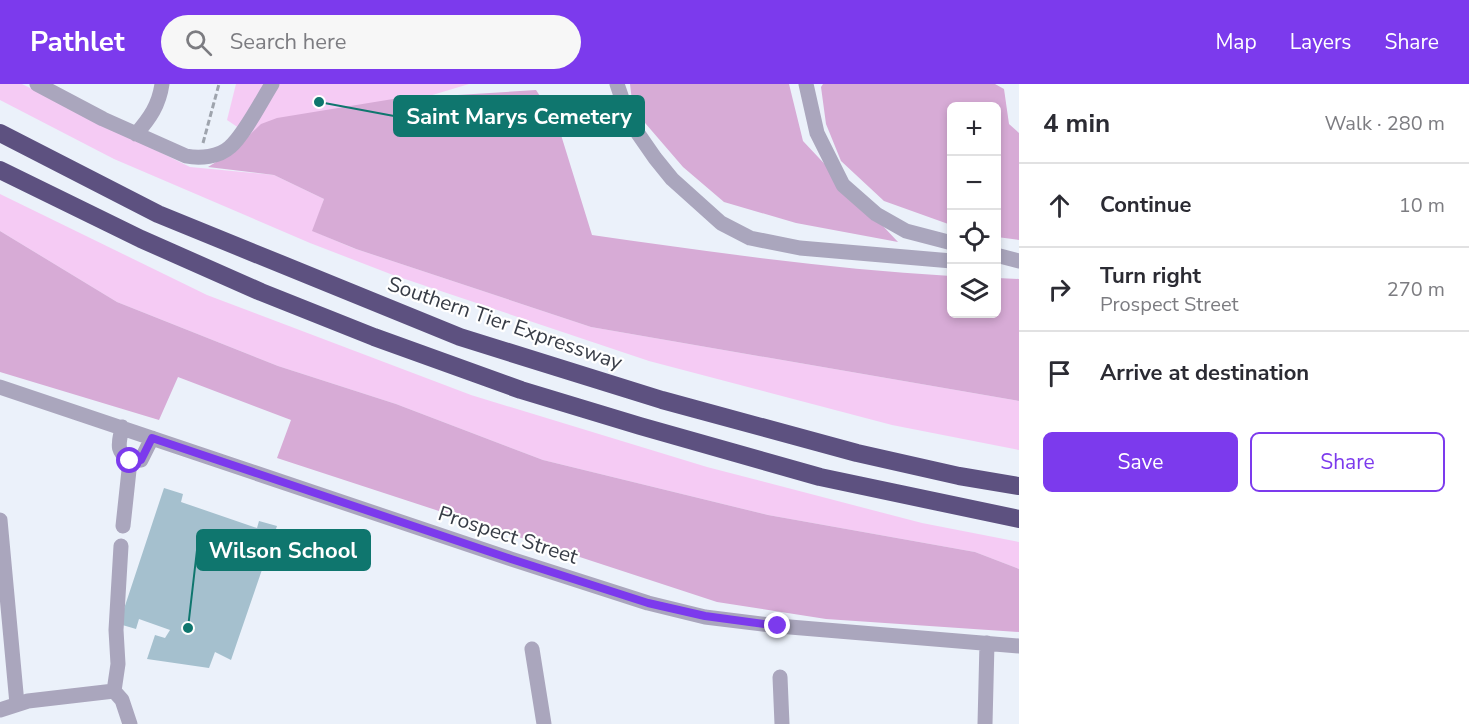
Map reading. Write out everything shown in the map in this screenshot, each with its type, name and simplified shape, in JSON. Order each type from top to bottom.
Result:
[{"type":"highway","name":"Southern Tier Expressway","points":[[0,133],[158,214],[460,337],[662,400],[857,453],[959,476],[1019,486]]},
{"type":"highway","points":[[0,170],[141,239],[261,292],[374,337],[521,390],[820,477],[1019,519]]},
{"type":"street","points":[[37,84],[60,90],[136,134],[195,158],[216,156],[231,147],[272,84]]},
{"type":"street","points":[[136,134],[150,118],[160,100],[162,84]]},
{"type":"street","points":[[617,84],[630,122],[655,158],[672,179],[721,223],[750,238],[800,248],[947,261]]},
{"type":"street","points":[[806,84],[817,133],[843,185],[876,214],[906,231],[947,242]]},
{"type":"street","points":[[1001,257],[1019,263]]},
{"type":"street","points":[[1001,263],[1019,263]]},
{"type":"street","name":"Prospect Street","points":[[0,387],[648,603],[693,614],[778,626],[1019,646]]},
{"type":"street","points":[[122,427],[119,451],[130,461],[141,460],[152,438]]},
{"type":"street","points":[[123,526],[130,461]]},
{"type":"street","points":[[0,519],[17,704]]},
{"type":"street","points":[[114,691],[118,664],[116,630],[121,546]]},
{"type":"street","points":[[985,724],[987,643]]},
{"type":"street","points":[[532,649],[544,724]]},
{"type":"street","points":[[780,677],[782,724]]},
{"type":"street","points":[[0,710],[28,701],[114,691]]},
{"type":"street","points":[[114,691],[122,700],[130,724]]},
{"type":"path","points":[[195,158],[205,140],[219,84]]},
{"type":"shaded area","points":[[0,84],[22,84],[190,167],[274,175],[324,199],[313,231],[353,248],[591,327],[1019,401],[1019,450],[892,425],[649,361],[393,275],[310,243],[114,159],[0,100]]},
{"type":"shaded area","points":[[236,84],[469,84],[336,124],[261,143],[227,120]]},
{"type":"shaded area","points":[[630,84],[789,84],[803,141],[898,242],[796,223],[724,202],[683,167],[633,109]]},
{"type":"shaded area","points":[[823,84],[995,84],[1004,89],[1009,124],[1019,133],[1019,240],[1001,238],[1001,102],[947,102],[947,224],[884,201],[841,161],[826,124],[821,87]]},
{"type":"shaded area","points":[[536,90],[557,122],[592,235],[726,254],[947,276],[947,318],[1001,318],[1001,278],[1019,279],[1019,401],[591,327],[356,249],[312,231],[324,199],[274,175],[208,167],[232,152],[261,124],[277,118],[393,99]]},
{"type":"shaded area","points":[[0,194],[207,295],[471,395],[707,467],[922,523],[1019,542],[1019,569],[975,552],[768,515],[543,460],[396,404],[278,366],[117,302],[0,231]]},
{"type":"shaded area","points":[[0,231],[117,302],[278,366],[396,404],[543,460],[768,515],[975,552],[1019,569],[1019,632],[826,619],[717,602],[277,458],[291,420],[178,377],[159,420],[0,372]]},
{"type":"building","points":[[164,488],[183,494],[181,502],[257,528],[259,521],[277,526],[231,660],[215,652],[209,668],[147,659],[155,635],[165,638],[170,630],[139,619],[136,629],[119,624]]},
{"type":"place","name":"Saint Marys Cemetery","points":[[319,102]]},
{"type":"place","name":"Wilson School","points":[[188,628]]},
{"type":"route","points":[[130,461],[141,460],[152,438],[648,603],[705,616],[778,626]]}]
